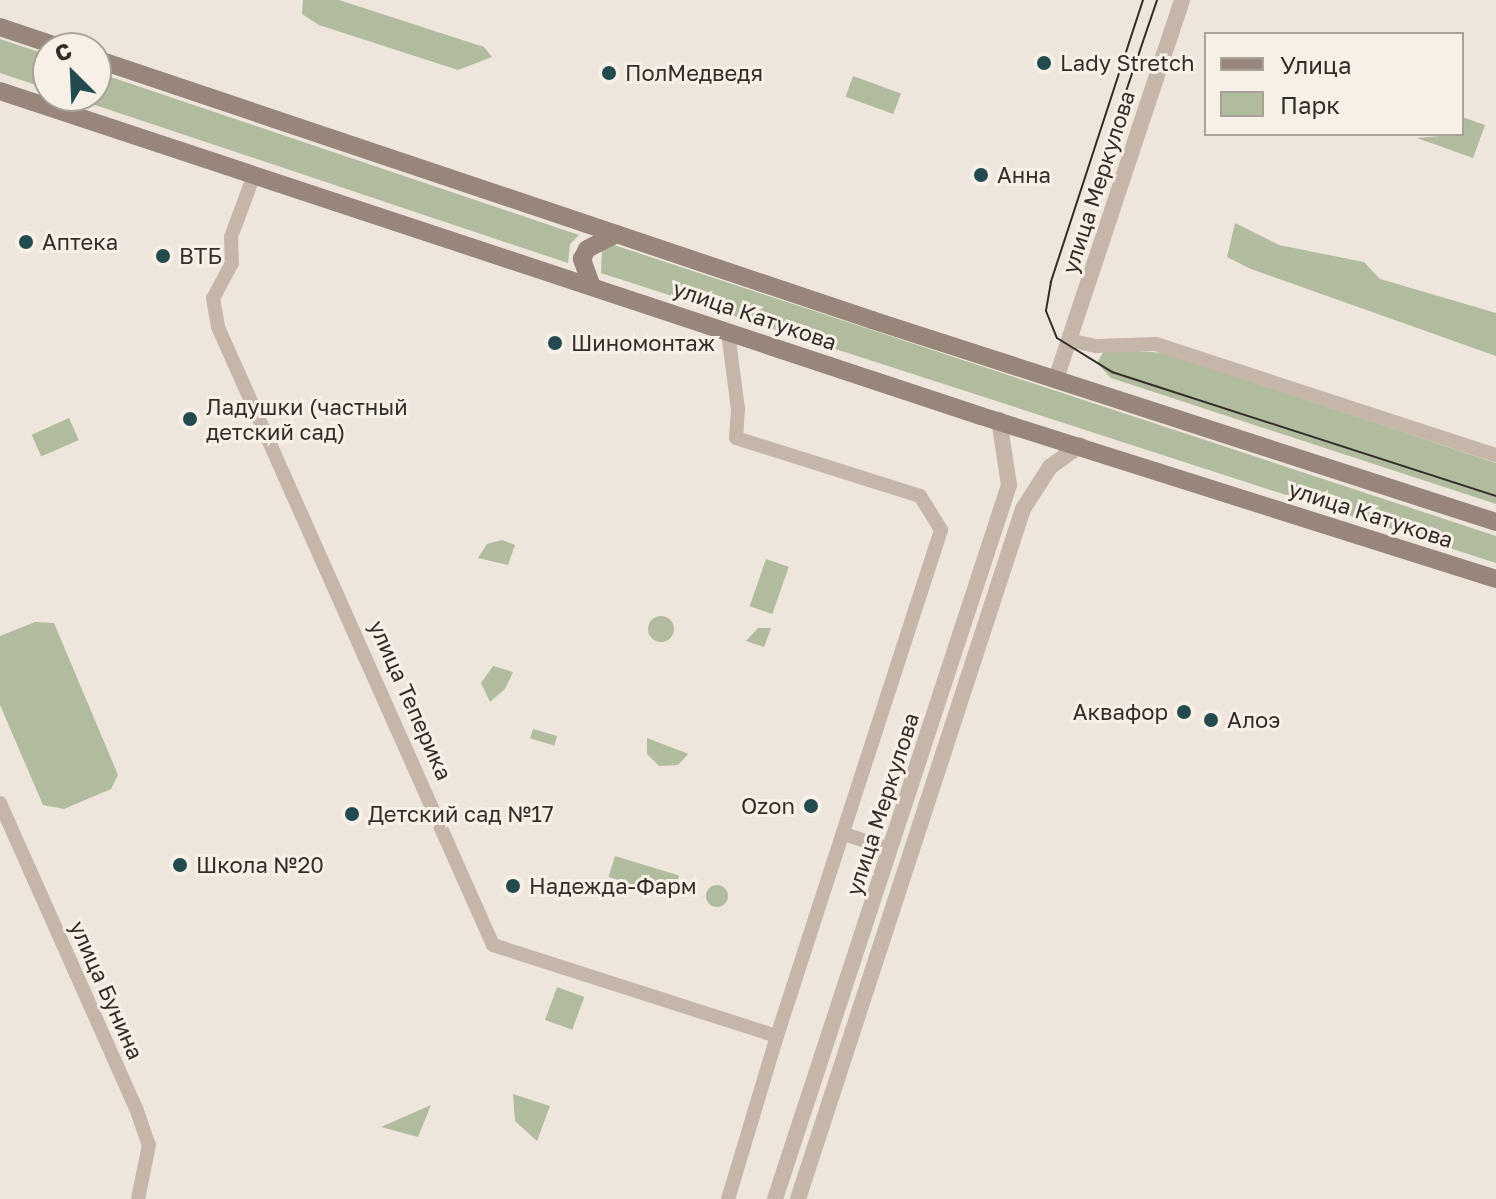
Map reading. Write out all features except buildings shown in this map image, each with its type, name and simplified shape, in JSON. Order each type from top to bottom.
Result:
[{"type":"main road","points":[[0,27],[32,38]]},
{"type":"main road","name":"улица Катукова","points":[[112,64],[616,234],[1496,522]]},
{"type":"main road","name":"улица Катукова","points":[[0,91],[591,284],[728,333],[1496,579]]},
{"type":"main road","points":[[591,284],[582,259],[587,249],[616,234]]},
{"type":"street","name":"улица Меркулова","points":[[1056,379],[1182,0]]},
{"type":"street","name":"улица Теперика","points":[[254,175],[231,237],[232,263],[213,298],[218,327],[493,945],[777,1036]]},
{"type":"street","points":[[728,333],[738,409],[736,438],[920,496],[941,530],[777,1036],[728,1199]]},
{"type":"street","points":[[1069,340],[1096,346],[1156,344],[1496,455]]},
{"type":"street","name":"улица Меркулова","points":[[775,1199],[1009,485],[999,420]]},
{"type":"street","name":"улица Меркулова","points":[[798,1199],[1023,509],[1050,467],[1080,445]]},
{"type":"street","name":"улица Бунина","points":[[0,803],[145,1132],[148,1170],[138,1199]]},
{"type":"street","points":[[844,834],[890,849]]},
{"type":"green space","points":[[303,0],[339,0],[484,47],[492,57],[458,70],[319,25],[302,14]]},
{"type":"green space","points":[[0,39],[32,50],[32,84],[0,73]]},
{"type":"green space","points":[[853,76],[901,93],[893,114],[845,97]]},
{"type":"green space","points":[[112,77],[579,235],[570,244],[568,263],[112,111]]},
{"type":"green space","points":[[1464,118],[1485,125],[1473,158],[1417,138],[1464,136]]},
{"type":"green space","points":[[1235,223],[1279,245],[1364,262],[1380,279],[1496,313],[1496,356],[1251,269],[1227,257]]},
{"type":"green space","points":[[614,245],[1496,536],[1496,563],[601,273],[602,251]]},
{"type":"green space","points":[[1105,349],[1164,353],[1496,463],[1496,504],[1111,378],[1097,363]]},
{"type":"green space","points":[[69,418],[79,440],[41,457],[32,435]]},
{"type":"green space","points":[[502,540],[515,545],[508,565],[478,558],[487,544]]},
{"type":"green space","points":[[766,559],[789,567],[772,614],[750,606]]},
{"type":"green space","points":[[661,616],[670,620],[674,629],[670,638],[661,642],[652,638],[648,629],[652,620]]},
{"type":"green space","points":[[35,622],[54,623],[118,775],[111,789],[64,809],[43,805],[0,705],[0,636]]},
{"type":"green space","points":[[758,628],[771,628],[764,647],[746,641]]},
{"type":"green space","points":[[493,666],[513,672],[505,689],[490,702],[481,683]]},
{"type":"green space","points":[[533,729],[557,736],[554,746],[530,739]]},
{"type":"green space","points":[[647,738],[688,754],[678,765],[659,766],[647,754]]},
{"type":"green space","points":[[615,856],[679,876],[673,897],[609,877]]},
{"type":"green space","points":[[717,885],[725,888],[728,896],[725,904],[717,907],[709,904],[706,896],[709,888]]},
{"type":"green space","points":[[557,987],[584,997],[572,1030],[545,1020]]},
{"type":"green space","points":[[513,1094],[550,1106],[537,1141],[515,1121]]},
{"type":"green space","points":[[431,1105],[418,1137],[381,1127]]},
{"type":"tram line","points":[[1143,0],[1051,282],[1046,311],[1057,338],[1112,372],[1496,496]]},
{"type":"tram line","points":[[1105,153],[1157,0]]},
{"type":"place","name":"Lady Stretch","points":[[1044,63]]},
{"type":"place","name":"ПолМедведя","points":[[609,73]]},
{"type":"place","name":"Анна","points":[[981,175]]},
{"type":"place","name":"Аптека","points":[[26,242]]},
{"type":"place","name":"ВТБ","points":[[163,256]]},
{"type":"place","name":"Шиномонтаж","points":[[555,343]]},
{"type":"place","name":"Ладушки (частный детский сад)","points":[[190,419]]},
{"type":"place","name":"Аквафор","points":[[1184,712]]},
{"type":"place","name":"Алоэ","points":[[1211,720]]},
{"type":"place","name":"Ozon","points":[[811,806]]},
{"type":"place","name":"Детский сад №17","points":[[352,814]]},
{"type":"place","name":"Школа №20","points":[[180,865]]},
{"type":"place","name":"Надежда-Фарм","points":[[513,886]]}]
